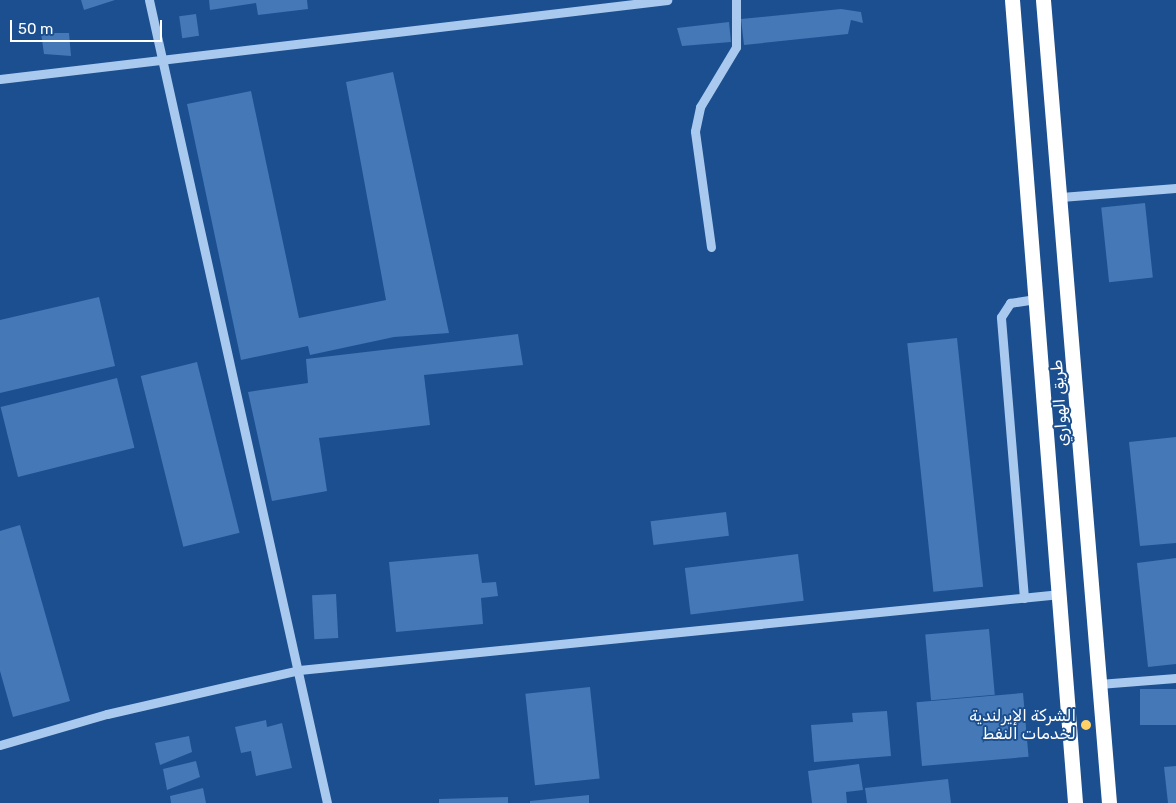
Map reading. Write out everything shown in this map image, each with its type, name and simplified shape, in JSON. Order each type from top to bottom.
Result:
[{"type":"highway","name":"طريق الهواري","points":[[1012,0],[1060,594],[1074,803]]},
{"type":"highway","name":"طريق الهواري","points":[[1043,0],[1061,197],[1109,803]]},
{"type":"street","points":[[149,0],[300,670],[327,803]]},
{"type":"street","points":[[0,79],[667,0]]},
{"type":"street","points":[[711,247],[695,131],[700,107],[736,46],[736,0]]},
{"type":"street","points":[[1061,197],[1176,188]]},
{"type":"street","points":[[1024,598],[1001,317],[1010,303],[1036,299]]},
{"type":"street","points":[[0,745],[107,714],[300,670],[1060,594]]},
{"type":"street","points":[[1099,684],[1176,678]]},
{"type":"building","points":[[81,0],[115,0],[84,10]]},
{"type":"building","points":[[209,0],[307,0],[308,9],[258,15],[256,3],[210,10]]},
{"type":"building","points":[[841,9],[861,12],[863,23],[851,20],[848,34],[744,45],[741,19]]},
{"type":"building","points":[[196,14],[199,36],[182,38],[179,16]]},
{"type":"building","points":[[729,22],[731,42],[682,46],[677,28]]},
{"type":"building","points":[[41,33],[69,33],[71,56],[44,54]]},
{"type":"building","points":[[393,72],[449,333],[394,337],[310,355],[308,346],[241,360],[187,104],[251,91],[299,318],[386,300],[346,82]]},
{"type":"building","points":[[1145,203],[1153,278],[1109,282],[1101,208]]},
{"type":"building","points":[[99,297],[115,366],[0,393],[0,320]]},
{"type":"building","points":[[518,334],[523,365],[424,375],[430,425],[319,438],[327,491],[272,501],[248,392],[308,383],[306,359]]},
{"type":"building","points":[[957,338],[983,587],[933,592],[907,343]]},
{"type":"building","points":[[197,362],[240,533],[183,547],[141,376]]},
{"type":"building","points":[[117,378],[134,448],[18,477],[1,407]]},
{"type":"building","points":[[1176,437],[1176,543],[1140,546],[1129,442]]},
{"type":"building","points":[[726,512],[729,536],[653,545],[651,521]]},
{"type":"building","points":[[20,525],[70,701],[13,717],[0,671],[0,531]]},
{"type":"building","points":[[478,554],[482,583],[496,582],[498,596],[481,598],[483,624],[396,632],[389,562]]},
{"type":"building","points":[[798,554],[804,601],[691,615],[685,568]]},
{"type":"building","points":[[1176,558],[1176,664],[1148,667],[1137,563]]},
{"type":"building","points":[[336,594],[338,638],[314,639],[312,595]]},
{"type":"building","points":[[989,629],[995,695],[931,700],[925,635]]},
{"type":"building","points":[[590,687],[600,778],[535,785],[525,694]]},
{"type":"building","points":[[1140,689],[1176,689],[1176,725],[1140,725]]},
{"type":"building","points":[[1023,693],[1029,757],[922,766],[916,702]]},
{"type":"building","points":[[887,711],[891,756],[814,762],[811,725],[853,722],[852,713]]},
{"type":"building","points":[[266,720],[267,727],[282,723],[292,768],[256,776],[251,751],[241,753],[235,727]]},
{"type":"building","points":[[189,736],[192,752],[160,765],[155,743]]},
{"type":"building","points":[[196,761],[200,777],[167,790],[163,769]]},
{"type":"building","points":[[859,764],[863,790],[846,792],[847,803],[812,803],[808,771]]},
{"type":"building","points":[[1176,766],[1176,803],[1168,803],[1164,767]]},
{"type":"building","points":[[948,779],[951,803],[867,803],[865,788]]},
{"type":"building","points":[[203,788],[206,803],[171,803],[170,796]]},
{"type":"building","points":[[589,795],[589,803],[530,803],[530,801]]},
{"type":"building","points":[[508,797],[508,803],[439,803],[439,799]]},
{"type":"place","name":"الشركة الإيرلندية لخدمات النفط","points":[[1086,725]]}]
